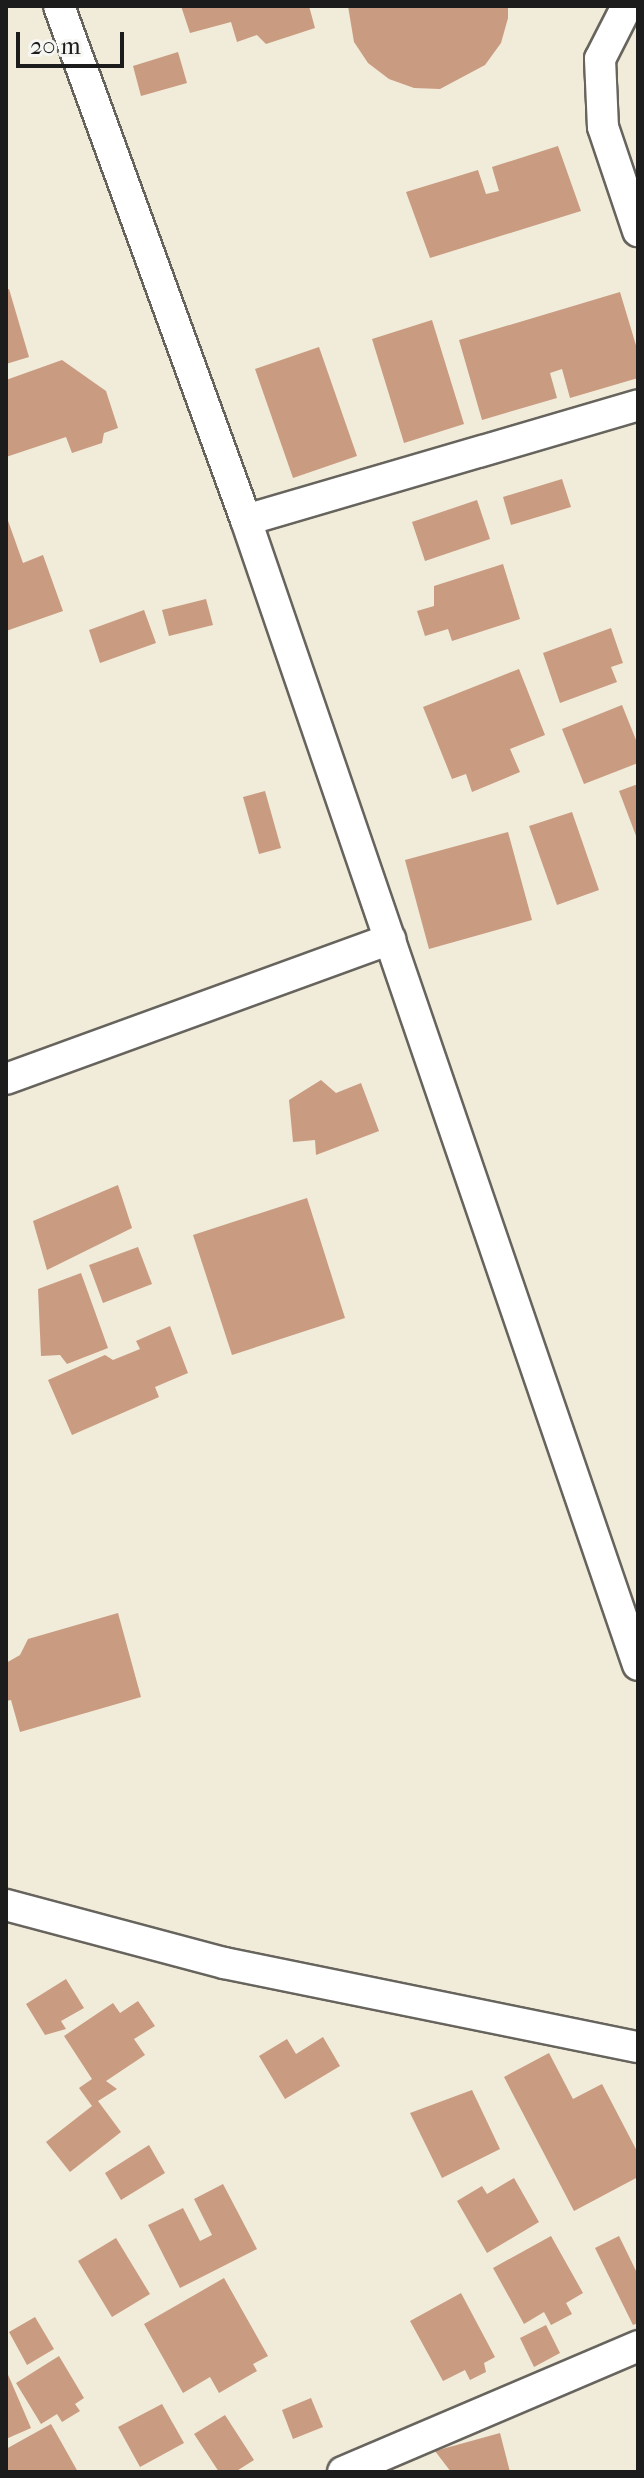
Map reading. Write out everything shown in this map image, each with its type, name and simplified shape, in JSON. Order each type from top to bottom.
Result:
[{"type":"street","points":[[59,6],[246,520],[638,1665]]},
{"type":"street","points":[[627,6],[600,59],[603,127],[638,231]]},
{"type":"street","points":[[246,520],[638,405]]},
{"type":"street","points":[[6,1079],[390,939]]},
{"type":"street","points":[[6,1905],[224,1963],[638,2047]]},
{"type":"street","points":[[343,2472],[638,2346]]},
{"type":"building","points":[[181,6],[309,6],[315,28],[266,44],[257,35],[237,42],[231,22],[190,33]]},
{"type":"building","points":[[348,6],[508,6],[508,18],[501,43],[485,65],[440,89],[414,88],[389,79],[368,63],[354,42]]},
{"type":"building","points":[[178,52],[187,83],[141,96],[133,66]]},
{"type":"building","points":[[558,146],[581,211],[430,258],[406,192],[478,170],[486,194],[499,191],[492,167]]},
{"type":"building","points":[[9,289],[29,357],[6,364],[6,290]]},
{"type":"building","points":[[620,292],[638,352],[638,378],[570,398],[562,369],[550,373],[557,398],[482,420],[459,340]]},
{"type":"building","points":[[432,320],[464,424],[404,443],[372,339]]},
{"type":"building","points":[[319,347],[357,456],[293,478],[255,369]]},
{"type":"building","points":[[62,360],[106,391],[118,428],[104,433],[102,443],[72,453],[66,437],[6,457],[6,380]]},
{"type":"building","points":[[562,479],[571,507],[511,525],[503,497]]},
{"type":"building","points":[[477,500],[490,539],[425,561],[412,522]]},
{"type":"building","points":[[6,515],[23,563],[43,555],[63,611],[6,631]]},
{"type":"building","points":[[503,564],[520,619],[452,641],[448,629],[425,636],[417,611],[434,606],[434,586]]},
{"type":"building","points":[[206,599],[213,625],[169,636],[162,610]]},
{"type":"building","points":[[144,610],[156,643],[100,663],[89,630]]},
{"type":"building","points":[[611,628],[623,663],[611,667],[617,682],[560,703],[543,653]]},
{"type":"building","points":[[519,669],[545,735],[510,749],[520,772],[472,792],[466,774],[452,779],[423,707]]},
{"type":"building","points":[[622,705],[638,745],[638,763],[584,784],[562,729]]},
{"type":"building","points":[[638,784],[638,841],[619,791]]},
{"type":"building","points":[[265,791],[281,848],[259,854],[243,797]]},
{"type":"building","points":[[572,812],[599,890],[557,905],[529,826]]},
{"type":"building","points":[[508,832],[532,920],[429,949],[405,860]]},
{"type":"building","points":[[321,1080],[336,1093],[361,1083],[379,1131],[316,1155],[315,1140],[293,1142],[289,1100]]},
{"type":"building","points":[[118,1185],[132,1228],[47,1270],[33,1221]]},
{"type":"building","points":[[307,1198],[345,1318],[232,1355],[193,1235]]},
{"type":"building","points":[[138,1247],[152,1284],[103,1303],[89,1265]]},
{"type":"building","points":[[81,1273],[108,1348],[67,1364],[60,1355],[41,1356],[38,1289]]},
{"type":"building","points":[[170,1326],[188,1373],[155,1387],[159,1397],[72,1435],[48,1380],[105,1355],[113,1360],[140,1349],[136,1341]]},
{"type":"building","points":[[118,1613],[141,1697],[20,1732],[11,1700],[6,1701],[6,1663],[20,1655],[28,1639]]},
{"type":"building","points":[[66,1979],[84,2008],[61,2021],[66,2029],[45,2035],[26,2004]]},
{"type":"building","points":[[138,2001],[155,2026],[134,2039],[145,2055],[106,2081],[117,2089],[98,2101],[121,2132],[70,2172],[46,2142],[92,2106],[79,2088],[92,2079],[64,2036],[113,2003],[120,2013]]},
{"type":"building","points":[[323,2037],[340,2066],[285,2099],[259,2056],[287,2039],[296,2054]]},
{"type":"building","points":[[549,2053],[573,2099],[602,2084],[638,2153],[638,2177],[574,2211],[504,2077]]},
{"type":"building","points":[[472,2090],[500,2149],[442,2178],[410,2113]]},
{"type":"building","points":[[149,2145],[165,2173],[121,2200],[105,2173]]},
{"type":"building","points":[[514,2178],[539,2222],[487,2253],[457,2201],[482,2186],[487,2194]]},
{"type":"building","points":[[223,2184],[257,2249],[180,2288],[148,2225],[183,2208],[200,2241],[212,2235],[194,2199]]},
{"type":"building","points":[[551,2236],[583,2293],[566,2303],[572,2314],[551,2325],[544,2312],[524,2324],[493,2268]]},
{"type":"building","points":[[619,2236],[638,2275],[638,2323],[633,2325],[595,2248]]},
{"type":"building","points":[[116,2238],[150,2294],[112,2317],[78,2261]]},
{"type":"building","points":[[224,2278],[268,2356],[253,2364],[257,2371],[219,2393],[210,2377],[183,2393],[144,2324]]},
{"type":"building","points":[[461,2293],[495,2357],[484,2363],[486,2372],[470,2380],[465,2370],[443,2381],[410,2321]]},
{"type":"building","points":[[35,2317],[54,2349],[27,2365],[9,2332]]},
{"type":"building","points":[[546,2325],[560,2353],[534,2367],[520,2338]]},
{"type":"building","points":[[59,2356],[84,2398],[75,2404],[80,2411],[62,2422],[57,2414],[41,2424],[16,2383]]},
{"type":"building","points":[[6,2370],[31,2428],[6,2439]]},
{"type":"building","points":[[311,2398],[323,2427],[293,2439],[282,2410]]},
{"type":"building","points":[[162,2404],[184,2443],[140,2467],[118,2427]]},
{"type":"building","points":[[225,2415],[254,2460],[235,2472],[219,2472],[194,2434]]},
{"type":"building","points":[[51,2424],[78,2472],[6,2472],[6,2449]]},
{"type":"building","points":[[500,2433],[510,2472],[451,2472],[435,2451]]}]
